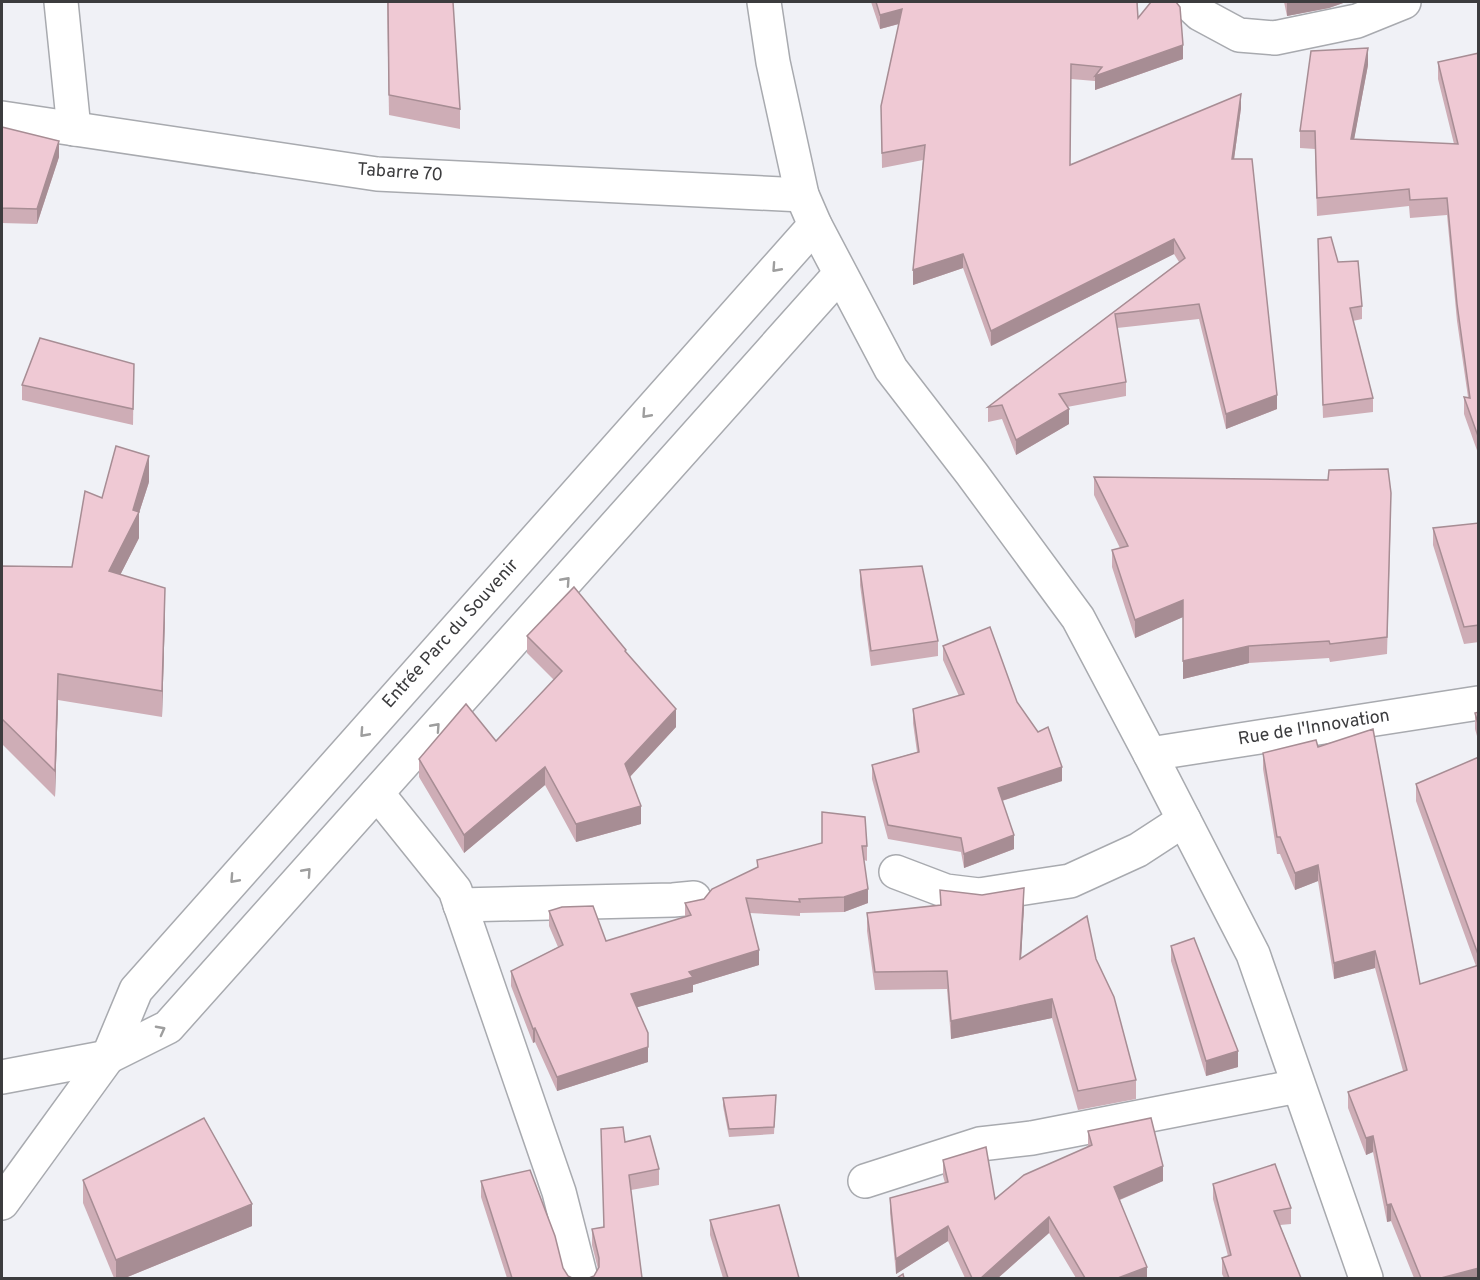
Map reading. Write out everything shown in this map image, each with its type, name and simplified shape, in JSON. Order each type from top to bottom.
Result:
[{"type":"street","points":[[60,2],[74,129]]},
{"type":"street","points":[[764,2],[773,62],[808,210],[891,369],[1078,618],[1150,754],[1253,954],[1366,1278]]},
{"type":"street","points":[[1188,2],[1200,14],[1239,35],[1275,38],[1357,21],[1404,2]]},
{"type":"street","name":"Tabarre 70","points":[[2,118],[377,174],[808,210]]},
{"type":"street","name":"Entrée Parc du Souvenir","points":[[2,1203],[108,1057],[136,990],[808,210]]},
{"type":"street","name":"Entrée Parc du Souvenir","points":[[108,1057],[168,1027],[840,274]]},
{"type":"street","name":"Rue de l'Innovation","points":[[1150,754],[1479,703]]},
{"type":"street","points":[[377,793],[455,890],[559,1192],[581,1278]]},
{"type":"street","points":[[896,872],[946,891],[979,895],[1070,881],[1138,850],[1184,820]]},
{"type":"street","points":[[460,906],[673,900],[694,897]]},
{"type":"street","points":[[2,1077],[108,1057]]},
{"type":"street","points":[[865,1181],[980,1144],[1032,1138],[1298,1086]]},
{"type":"building","points":[[388,2],[453,2],[460,109],[389,95]]},
{"type":"building","points":[[876,2],[1137,2],[1138,18],[1151,2],[1176,2],[1180,7],[1183,45],[1095,76],[1102,67],[1071,64],[1070,165],[1241,94],[1232,159],[1252,159],[1277,395],[1226,414],[1199,304],[1115,314],[1126,382],[1059,394],[1069,409],[1016,440],[1002,405],[988,407],[1185,258],[1174,239],[991,331],[963,254],[913,270],[925,145],[882,153],[881,106],[902,9],[880,15]]},
{"type":"building","points":[[1368,48],[1351,139],[1458,144],[1438,62],[1479,53],[1479,439],[1464,397],[1470,398],[1457,304],[1447,198],[1410,200],[1409,189],[1317,198],[1315,131],[1300,131],[1311,51]]},
{"type":"building","points":[[2,127],[59,141],[37,209],[2,208]]},
{"type":"building","points":[[1331,237],[1338,262],[1358,261],[1362,306],[1350,308],[1373,398],[1323,405],[1318,239]]},
{"type":"building","points":[[40,338],[134,364],[133,409],[22,385]]},
{"type":"building","points":[[116,446],[149,456],[133,510],[139,512],[109,571],[165,588],[162,691],[58,674],[55,771],[2,719],[2,566],[72,567],[85,491],[102,498]]},
{"type":"building","points":[[1388,469],[1391,493],[1387,637],[1330,644],[1329,641],[1249,646],[1183,661],[1183,600],[1135,620],[1112,550],[1128,546],[1094,477],[1328,480],[1329,470]]},
{"type":"building","points":[[1479,523],[1479,625],[1464,627],[1433,528]]},
{"type":"building","points":[[922,566],[938,641],[871,651],[860,570]]},
{"type":"building","points":[[574,587],[625,651],[676,709],[625,764],[641,806],[576,824],[545,767],[464,835],[419,759],[466,704],[496,741],[562,671],[527,636]]},
{"type":"building","points":[[990,627],[1017,702],[1038,732],[1048,727],[1062,767],[998,788],[1014,835],[964,854],[961,838],[888,825],[872,765],[919,752],[913,709],[964,694],[943,646]]},
{"type":"building","points":[[1479,712],[1479,727],[1475,713]]},
{"type":"building","points":[[1373,729],[1420,984],[1479,965],[1479,1268],[1441,1278],[1421,1278],[1391,1204],[1387,1205],[1373,1136],[1366,1138],[1348,1092],[1407,1070],[1375,951],[1334,963],[1318,865],[1295,873],[1280,837],[1277,837],[1263,753],[1316,740],[1318,747]]},
{"type":"building","points":[[1479,757],[1479,957],[1416,784]]},
{"type":"building","points":[[822,812],[865,817],[867,846],[862,846],[868,889],[844,897],[799,899],[800,902],[746,898],[759,950],[689,972],[693,977],[631,994],[648,1033],[648,1047],[557,1077],[535,1028],[533,1029],[511,971],[563,945],[549,911],[562,907],[593,906],[606,941],[691,915],[685,903],[704,899],[712,889],[758,867],[757,860],[822,843]]},
{"type":"building","points":[[1024,888],[1020,959],[1087,916],[1096,959],[1114,997],[1136,1080],[1078,1091],[1052,999],[951,1021],[947,971],[875,972],[867,913],[941,905],[940,890],[982,895]]},
{"type":"building","points":[[1194,938],[1238,1051],[1206,1061],[1171,946]]},
{"type":"building","points":[[776,1095],[774,1127],[729,1129],[723,1098]]},
{"type":"building","points":[[204,1118],[252,1204],[116,1260],[83,1180]]},
{"type":"building","points":[[1151,1118],[1163,1166],[1114,1187],[1147,1267],[1118,1278],[1085,1278],[1049,1217],[981,1278],[972,1278],[948,1226],[896,1259],[890,1198],[948,1182],[943,1160],[986,1147],[995,1199],[1024,1175],[1092,1145],[1088,1131]]},
{"type":"building","points":[[623,1127],[625,1142],[650,1136],[659,1169],[629,1175],[642,1278],[589,1278],[594,1276],[599,1267],[592,1229],[604,1227],[601,1129]]},
{"type":"building","points":[[1275,1164],[1291,1208],[1274,1211],[1301,1278],[1229,1278],[1222,1258],[1231,1255],[1213,1184]]},
{"type":"building","points":[[530,1170],[555,1236],[563,1268],[572,1278],[512,1278],[481,1181]]},
{"type":"building","points":[[779,1205],[799,1278],[728,1278],[710,1220]]}]
